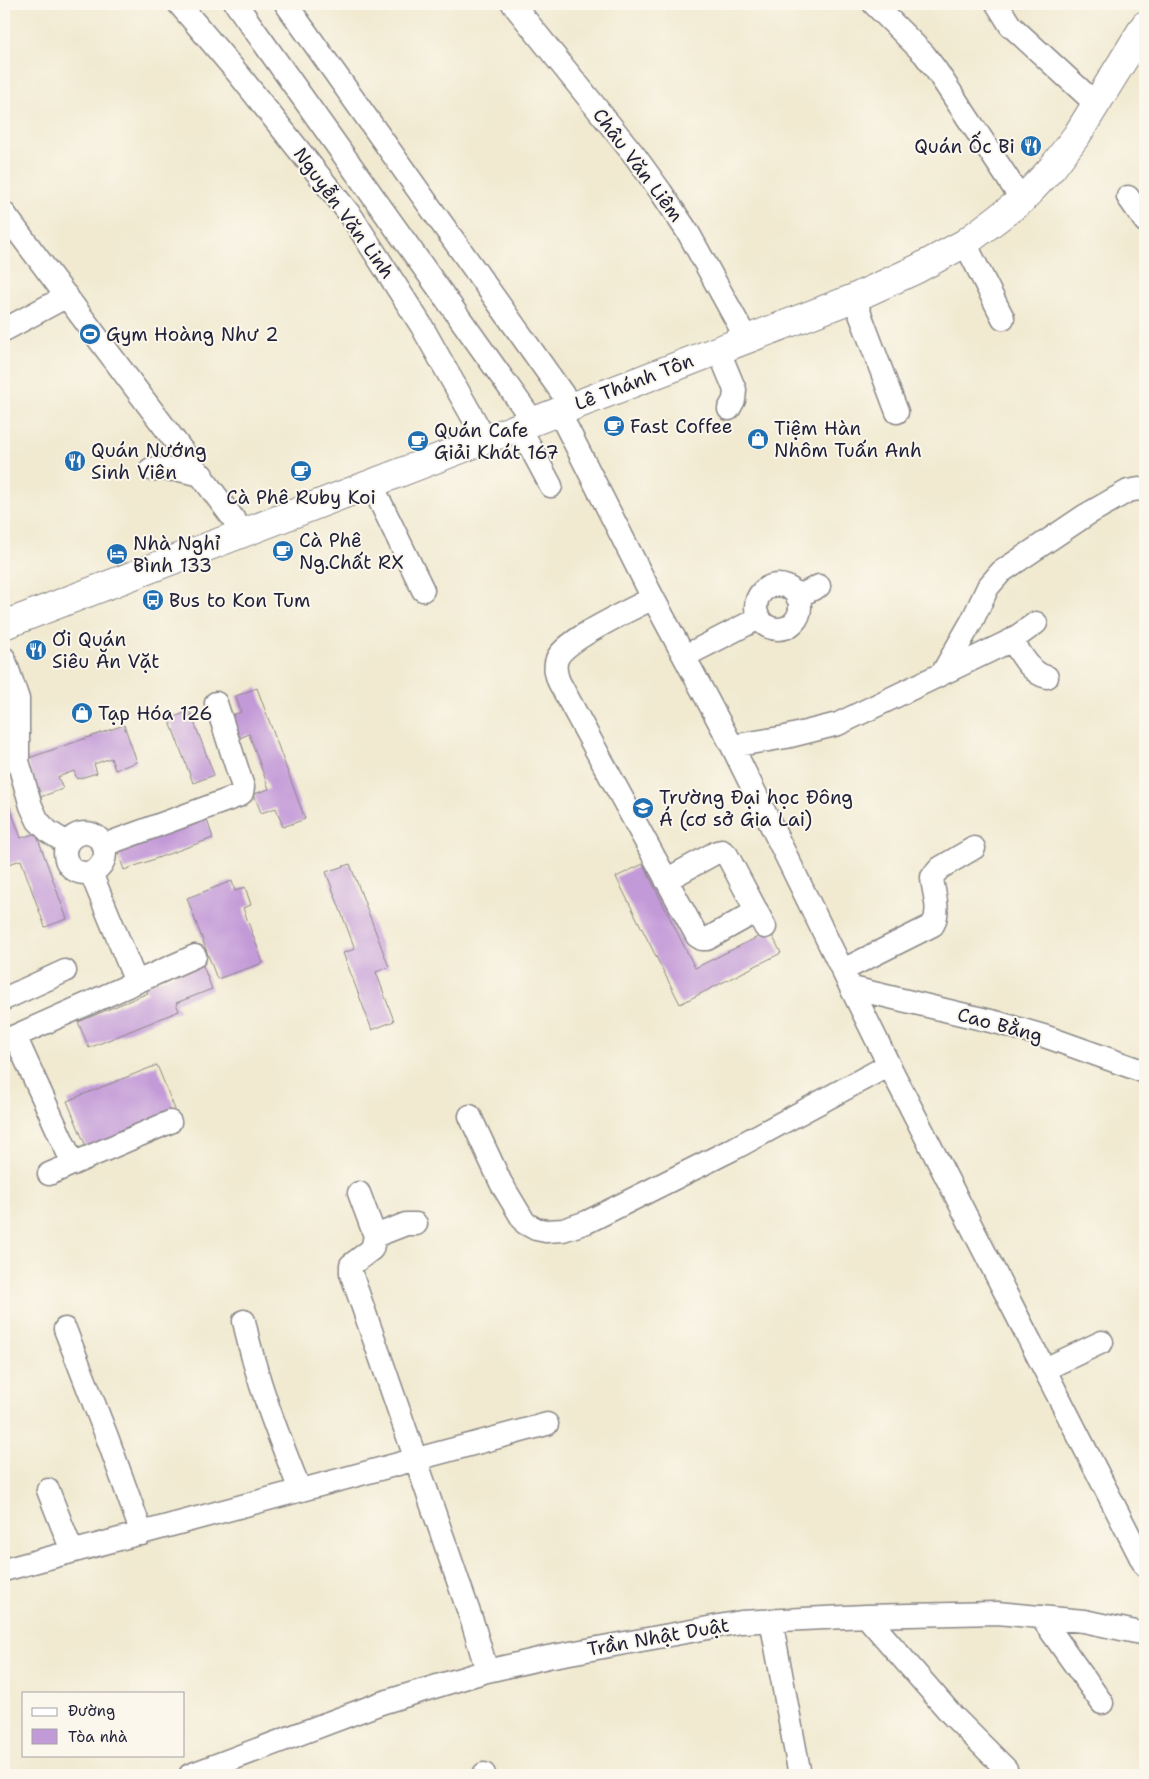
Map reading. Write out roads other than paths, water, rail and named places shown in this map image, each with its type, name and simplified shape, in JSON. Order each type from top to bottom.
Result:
[{"type":"main road","name":"Lê Thánh Tôn","points":[[4,625],[854,298],[917,270],[965,243],[1022,200],[1052,168],[1078,135],[1096,104],[1142,36]]},
{"type":"street","name":"Nguyễn Văn Linh","points":[[179,4],[352,217],[421,325],[485,439]]},
{"type":"street","name":"Nguyễn Văn Linh","points":[[236,4],[526,424],[551,486]]},
{"type":"street","points":[[286,4],[565,409],[653,598],[732,746],[889,1065],[1145,1566]]},
{"type":"street","name":"Châu Văn Liêm","points":[[513,4],[635,156],[661,192],[689,234],[746,338]]},
{"type":"street","points":[[874,4],[924,54],[1022,200]]},
{"type":"street","points":[[997,4],[1010,25],[1096,104]]},
{"type":"street","points":[[1128,197],[1145,221]]},
{"type":"street","points":[[4,213],[244,533]]},
{"type":"street","points":[[965,243],[1004,318]]},
{"type":"street","points":[[6,329],[67,296]]},
{"type":"street","points":[[854,298],[897,412]]},
{"type":"street","points":[[718,349],[735,390],[734,400],[729,409]]},
{"type":"street","points":[[151,469],[179,470],[202,475]]},
{"type":"street","points":[[371,483],[423,590]]},
{"type":"street","points":[[943,672],[972,621],[988,587],[1001,572],[1086,515],[1128,491],[1138,489],[1145,491]]},
{"type":"street","points":[[776,585],[784,586],[797,597],[800,606],[799,614],[788,627],[772,628],[764,624],[759,618],[756,609],[757,601],[761,593],[768,588],[776,585]]},
{"type":"street","points":[[797,597],[819,586]]},
{"type":"street","points":[[653,598],[564,648],[558,658],[555,670],[559,682],[666,880],[697,936],[702,939],[707,938],[761,919],[727,855],[722,852],[717,852],[666,880]]},
{"type":"street","points":[[685,656],[759,618]]},
{"type":"street","points":[[732,746],[786,737],[838,724],[1012,640],[1036,622]]},
{"type":"street","points":[[1012,640],[1037,673],[1047,677]]},
{"type":"street","points":[[4,658],[18,699],[18,761],[31,806],[38,820],[49,832],[67,843]]},
{"type":"street","points":[[104,845],[242,793],[243,787],[216,703]]},
{"type":"street","points":[[82,832],[91,833],[99,837],[104,845],[106,854],[103,863],[97,870],[91,873],[80,873],[72,869],[66,861],[67,843],[73,836],[82,832]]},
{"type":"street","points":[[848,979],[932,925],[936,918],[936,902],[932,877],[940,868],[974,848]]},
{"type":"street","points":[[91,873],[136,982]]},
{"type":"street","points":[[73,1164],[9,1038],[195,956]]},
{"type":"street","points":[[4,999],[65,971]]},
{"type":"street","name":"Cao Bằng","points":[[848,979],[1047,1037],[1145,1072]]},
{"type":"street","points":[[470,1116],[501,1183],[525,1223],[536,1229],[546,1231],[563,1230],[587,1222],[735,1148],[889,1065]]},
{"type":"street","points":[[49,1174],[170,1122]]},
{"type":"street","points":[[359,1193],[375,1236],[372,1249],[351,1265],[351,1272],[473,1624],[487,1670]]},
{"type":"street","points":[[375,1236],[406,1224],[416,1224]]},
{"type":"street","points":[[244,1322],[251,1356],[260,1384],[300,1490]]},
{"type":"street","points":[[64,1329],[142,1534]]},
{"type":"street","points":[[1045,1369],[1102,1342]]},
{"type":"street","points":[[4,1570],[548,1424]]},
{"type":"street","points":[[48,1490],[72,1551]]},
{"type":"street","name":"Trần Nhật Duật","points":[[190,1775],[381,1703],[487,1670],[741,1622],[866,1616],[996,1613],[1084,1620],[1145,1634]]},
{"type":"street","points":[[866,1616],[952,1715],[1006,1769]]},
{"type":"street","points":[[1041,1617],[1102,1703]]},
{"type":"street","points":[[772,1620],[800,1775]]},
{"type":"place","name":"Quán Ốc Bi","points":[[1031,146]]},
{"type":"place","name":"Gym Hoàng Như 2","points":[[90,334]]},
{"type":"place","name":"Fast Coffee","points":[[614,426]]},
{"type":"place","name":"Tiệm Hàn Nhôm Tuấn Anh","points":[[758,439]]},
{"type":"place","name":"Quán Cafe Giải Khát 167","points":[[418,441]]},
{"type":"place","name":"Quán Nướng Sinh Viên","points":[[75,461]]},
{"type":"place","name":"Cà Phê Ruby Koi","points":[[301,471]]},
{"type":"place","name":"Cà Phê Ng.Chất RX","points":[[283,551]]},
{"type":"place","name":"Nhà Nghỉ Bình 133","points":[[117,554]]},
{"type":"place","name":"Bus to Kon Tum","points":[[153,600]]},
{"type":"place","name":"Ơi Quán Siêu Ăn Vặt","points":[[36,650]]},
{"type":"place","name":"Tạp Hóa 126","points":[[82,713]]},
{"type":"place","name":"Trường Đại học Đông Á (cơ sở Gia Lai)","points":[[643,808]]}]
